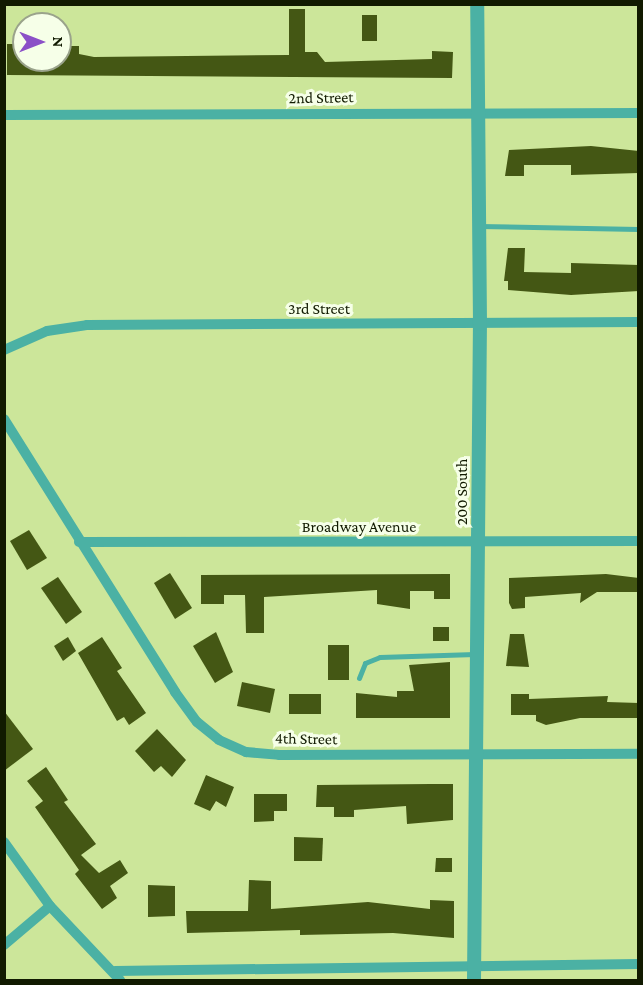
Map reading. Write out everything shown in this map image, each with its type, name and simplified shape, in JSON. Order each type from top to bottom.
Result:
[{"type":"street","name":"200 South","points":[[475,974],[480,324],[475,111],[477,4]]},
{"type":"street","name":"2nd Street","points":[[4,115],[475,111],[639,113]]},
{"type":"street","name":"3rd Street","points":[[4,350],[47,331],[87,325],[639,322]]},
{"type":"street","name":"4th Street","points":[[4,419],[175,692],[197,722],[219,740],[246,752],[279,755],[639,754]]},
{"type":"street","name":"Broadway Avenue","points":[[80,542],[639,541]]},
{"type":"street","points":[[4,842],[50,906],[118,976],[475,974],[639,964]]},
{"type":"street","points":[[4,945],[50,906]]},
{"type":"lane","points":[[477,226],[639,229]]},
{"type":"lane","points":[[359,678],[365,663],[380,657],[477,654]]},
{"type":"building","points":[[289,9],[305,9],[305,52],[317,52],[325,62],[432,59],[432,51],[453,52],[452,78],[7,75],[7,44],[12,44],[12,72],[72,72],[72,46],[79,46],[79,54],[94,57],[289,55]]},
{"type":"building","points":[[362,15],[377,15],[377,41],[362,41]]},
{"type":"building","points":[[591,146],[639,151],[639,173],[571,175],[571,165],[524,165],[524,176],[505,176],[509,150]]},
{"type":"building","points":[[508,248],[525,248],[524,272],[571,273],[571,263],[639,265],[639,291],[571,295],[508,290],[508,281],[504,281]]},
{"type":"building","points":[[29,530],[47,558],[27,570],[10,541]]},
{"type":"building","points":[[170,573],[192,608],[175,619],[154,583]]},
{"type":"building","points":[[450,574],[450,599],[434,599],[434,591],[410,591],[410,609],[377,604],[377,590],[264,597],[264,633],[246,633],[245,595],[224,595],[224,604],[201,604],[201,575]]},
{"type":"building","points":[[606,574],[639,578],[639,592],[597,592],[580,603],[581,593],[525,597],[525,608],[512,609],[509,603],[509,578]]},
{"type":"building","points":[[58,577],[82,612],[66,624],[41,588]]},
{"type":"building","points":[[433,627],[449,627],[449,641],[433,641]]},
{"type":"building","points":[[216,632],[233,672],[215,683],[193,646]]},
{"type":"building","points":[[510,634],[524,634],[529,667],[506,666]]},
{"type":"building","points":[[68,637],[76,651],[63,661],[54,646]]},
{"type":"building","points":[[102,637],[122,668],[117,671],[146,713],[129,725],[124,717],[117,721],[78,653]]},
{"type":"building","points":[[328,645],[349,645],[349,680],[328,680]]},
{"type":"building","points":[[450,662],[450,718],[356,718],[356,693],[397,697],[397,691],[414,691],[409,665]]},
{"type":"building","points":[[242,682],[275,689],[270,713],[237,706]]},
{"type":"building","points":[[289,694],[321,694],[321,714],[289,714]]},
{"type":"building","points":[[511,694],[529,694],[529,699],[608,696],[607,702],[639,703],[639,718],[580,718],[546,725],[536,721],[536,715],[511,715]]},
{"type":"building","points":[[4,711],[33,749],[4,771]]},
{"type":"building","points":[[157,729],[186,760],[172,777],[161,766],[154,772],[135,751]]},
{"type":"building","points":[[46,767],[68,800],[64,802],[96,844],[81,855],[99,873],[120,860],[128,873],[110,886],[117,898],[102,909],[75,874],[79,870],[35,807],[43,801],[27,781]]},
{"type":"building","points":[[206,775],[234,787],[226,807],[216,801],[210,811],[194,804]]},
{"type":"building","points":[[453,784],[453,820],[407,824],[406,806],[354,810],[354,817],[334,817],[334,807],[316,807],[317,785]]},
{"type":"building","points":[[254,794],[287,794],[287,811],[274,811],[274,821],[254,822]]},
{"type":"building","points":[[294,837],[323,838],[322,861],[294,861]]},
{"type":"building","points":[[436,858],[452,858],[452,872],[435,872]]},
{"type":"building","points":[[249,880],[271,881],[271,909],[368,902],[430,909],[430,900],[454,901],[454,938],[393,933],[300,935],[300,930],[187,933],[186,911],[248,911]]},
{"type":"building","points":[[148,885],[175,886],[175,916],[148,917]]}]
